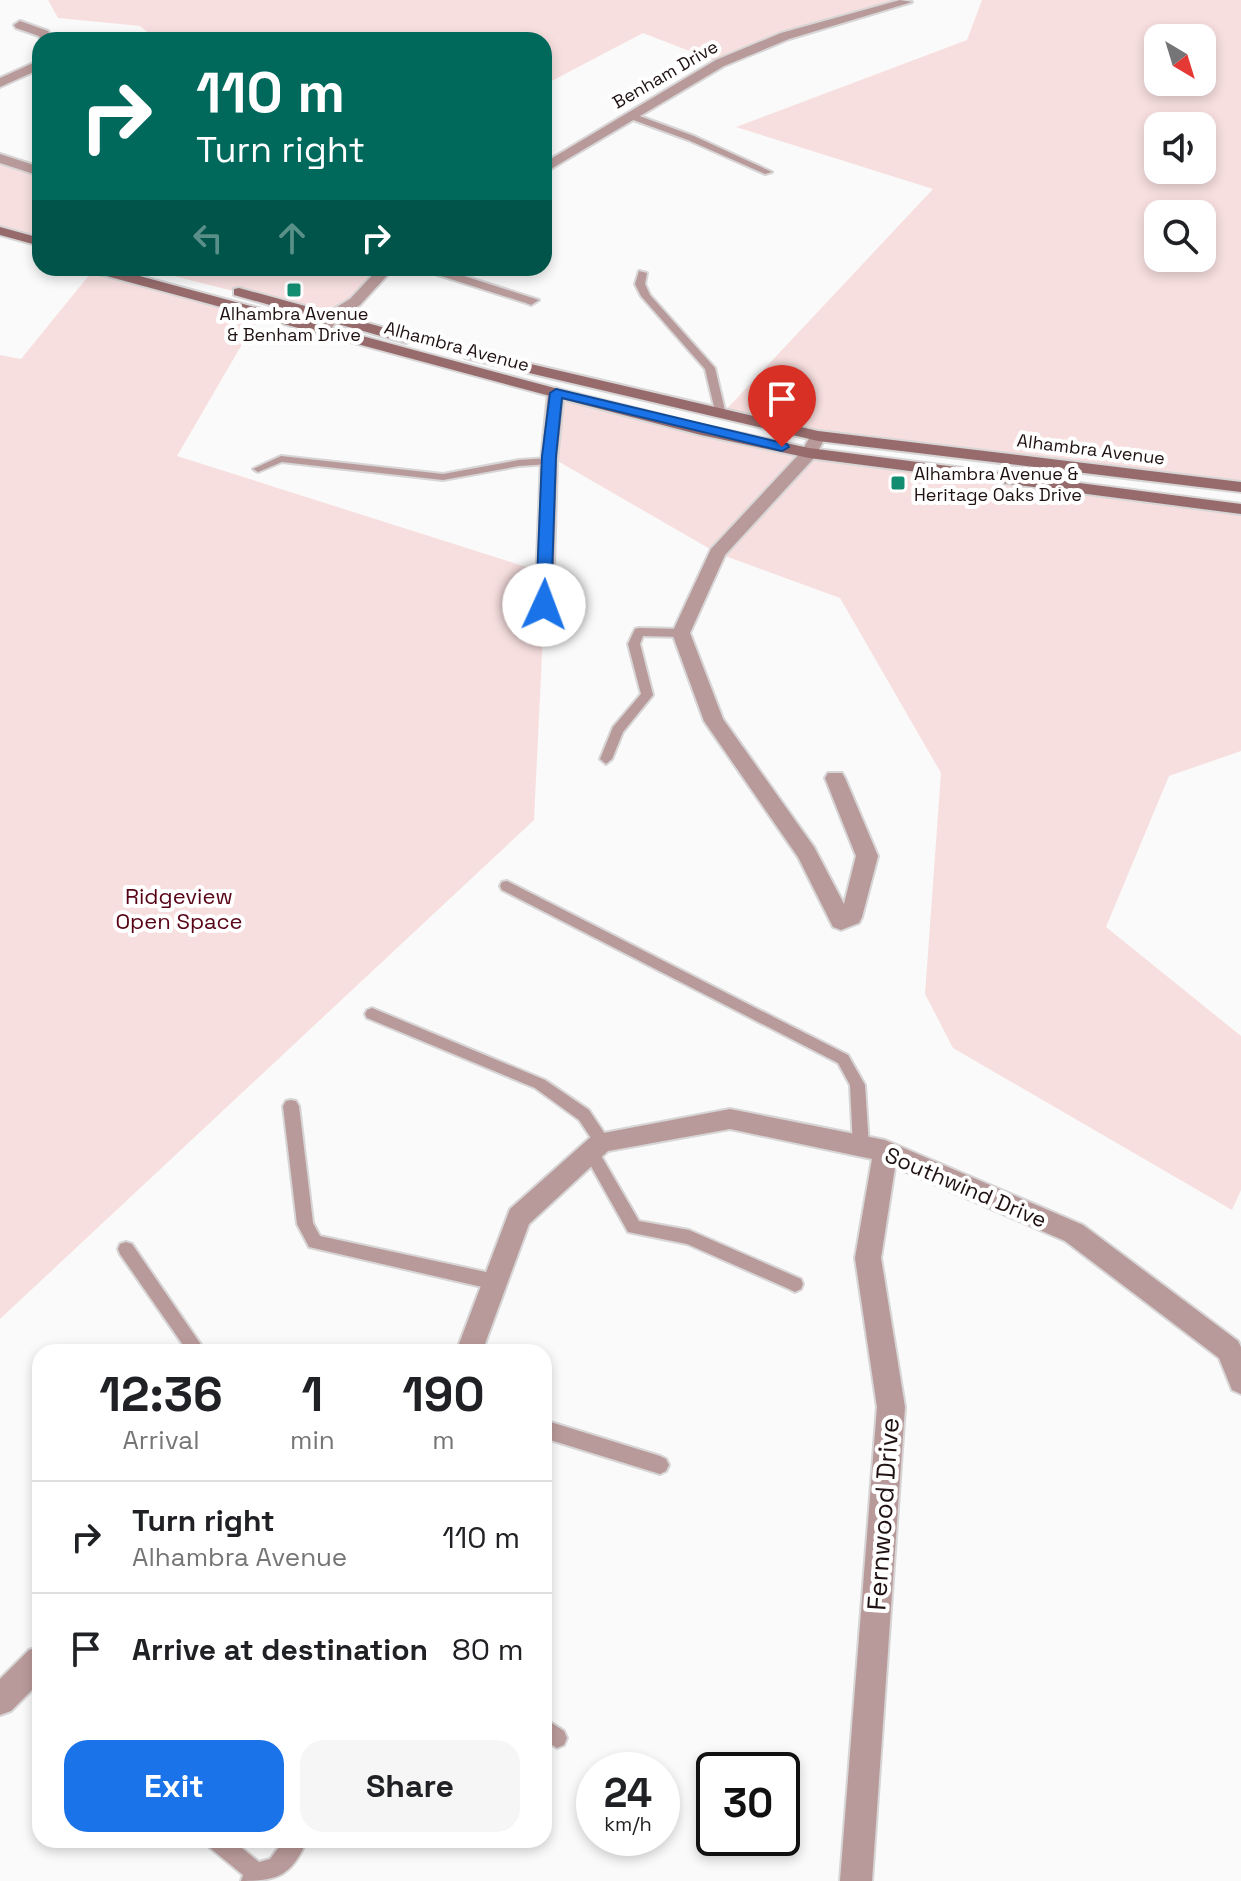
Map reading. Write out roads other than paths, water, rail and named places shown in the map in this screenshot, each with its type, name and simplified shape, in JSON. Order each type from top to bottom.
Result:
[{"type":"main road","points":[[0,231],[32,240]]},
{"type":"main road","points":[[0,244],[32,252]]},
{"type":"main road","name":"Alhambra Avenue","points":[[127,276],[721,415],[814,444],[1241,509]]},
{"type":"main road","name":"Alhambra Avenue","points":[[169,276],[556,393],[701,430],[1241,487]]},
{"type":"street","name":"Benham Drive","points":[[552,164],[720,63],[785,36],[906,2]]},
{"type":"street","points":[[20,25],[39,32]]},
{"type":"street","points":[[0,83],[32,68]]},
{"type":"street","points":[[0,158],[32,168]]},
{"type":"street","points":[[328,323],[355,302],[379,276]]},
{"type":"street","points":[[450,276],[531,300]]},
{"type":"street","points":[[543,634],[549,461],[556,393]]},
{"type":"street","points":[[814,444],[717,553],[681,633],[714,721],[807,853],[841,921],[851,917],[867,856],[835,778]]},
{"type":"street","name":"Southwind Drive","points":[[596,1147],[730,1119],[873,1148],[1074,1233],[1235,1351],[1241,1381]]},
{"type":"street","points":[[472,1344],[519,1217],[596,1147]]},
{"type":"street","name":"Fernwood Drive","points":[[856,1881],[891,1407],[868,1258],[873,1148]]},
{"type":"street","points":[[0,1700],[32,1670]]},
{"type":"lane","points":[[631,116],[768,172]]},
{"type":"lane","points":[[642,273],[640,284],[646,296],[710,368],[721,415]]},
{"type":"lane","points":[[258,469],[281,459],[443,477],[519,463],[549,461]]},
{"type":"lane","points":[[606,759],[617,730],[647,695],[634,644],[639,632],[681,633]]},
{"type":"lane","points":[[507,886],[843,1059],[857,1085],[873,1148]]},
{"type":"lane","points":[[372,1014],[540,1084],[584,1115],[634,1227],[689,1237],[795,1284]]},
{"type":"lane","points":[[291,1106],[305,1224],[315,1242],[495,1282]]},
{"type":"lane","points":[[126,1249],[192,1344]]},
{"type":"lane","points":[[552,1431],[660,1465]]},
{"type":"lane","points":[[224,1848],[253,1877],[276,1868],[291,1848]]},
{"type":"place","name":"Alhambra Avenue & Benham Drive","points":[[294,290]]},
{"type":"place","name":"Alhambra Avenue & Heritage Oaks Drive","points":[[898,483]]},
{"type":"park label","name":"Ridgeview Open Space","points":[[179,908]]}]
